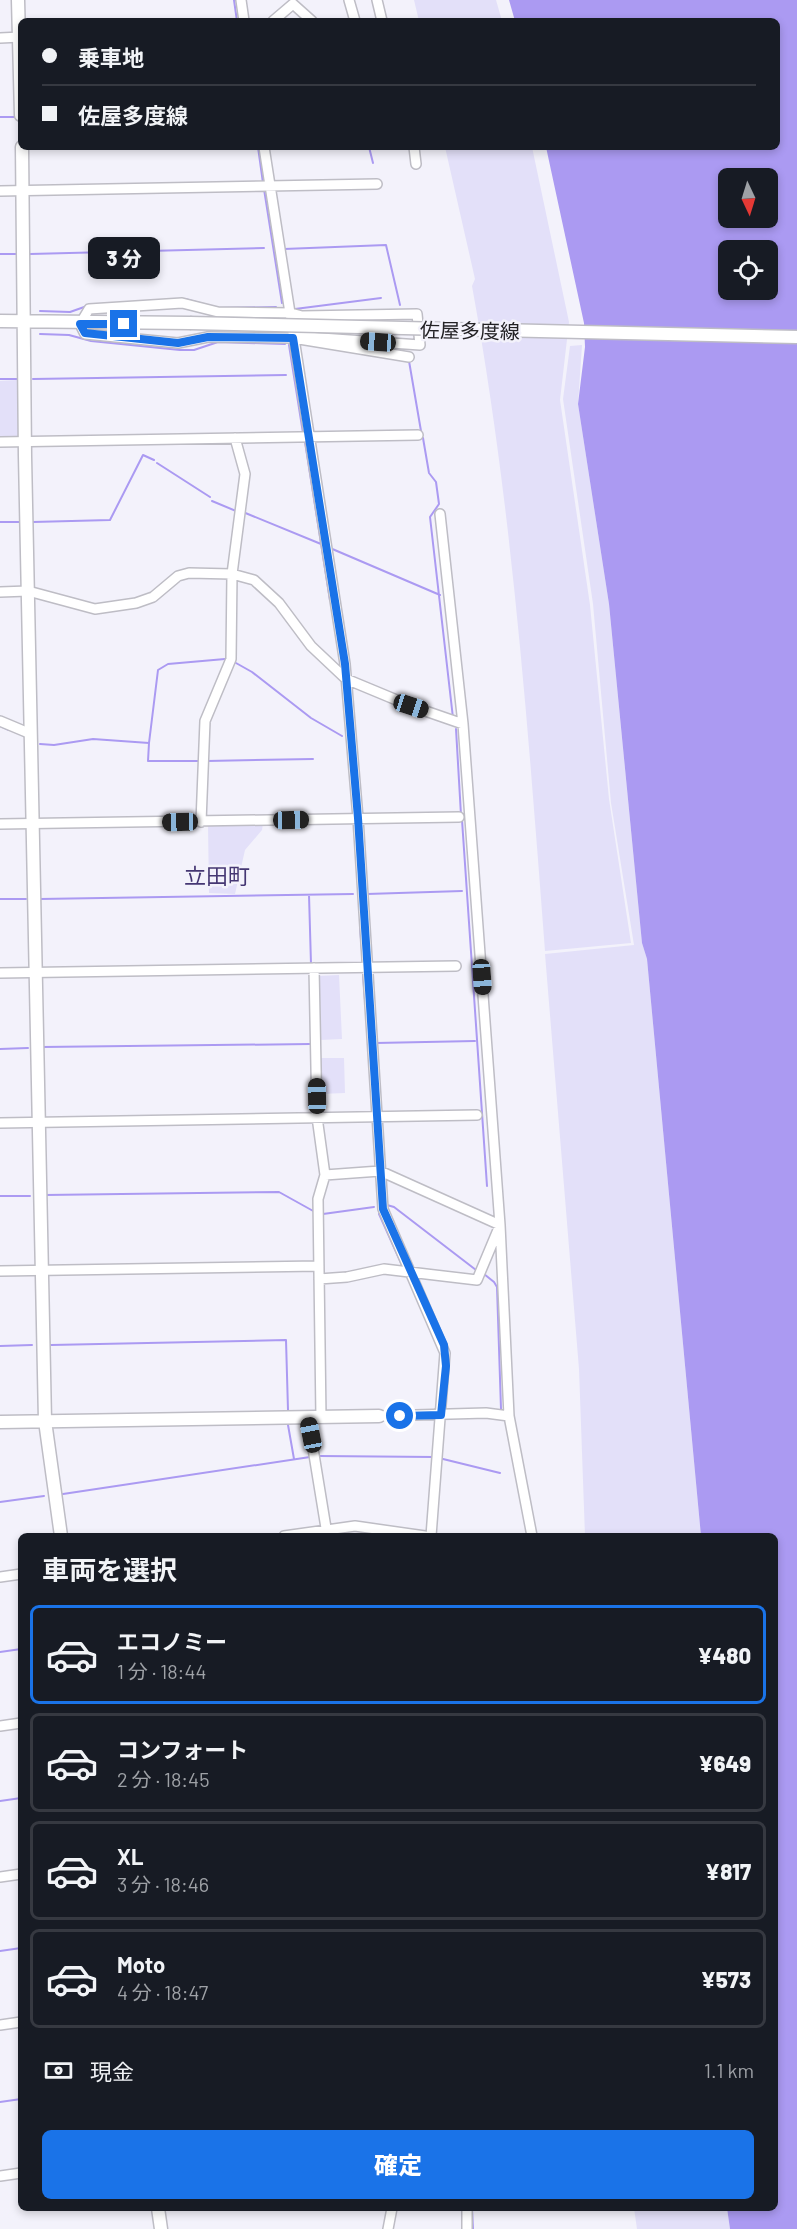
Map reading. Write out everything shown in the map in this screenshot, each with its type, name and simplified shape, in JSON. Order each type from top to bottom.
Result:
[{"type":"street","points":[[18,0],[19,18]]},
{"type":"street","points":[[241,0],[244,18]]},
{"type":"street","points":[[349,0],[354,18]]},
{"type":"street","points":[[377,0],[381,18]]},
{"type":"street","points":[[277,18],[293,4],[309,18]]},
{"type":"street","points":[[0,38],[18,38]]},
{"type":"street","points":[[22,150],[25,442],[45,1421],[61,1533]]},
{"type":"street","points":[[264,150],[346,679],[358,818],[383,1209],[409,1272],[444,1345],[446,1366],[431,1533]]},
{"type":"street","points":[[414,150],[416,164]]},
{"type":"street","points":[[0,191],[377,184]]},
{"type":"street","points":[[182,303],[218,312],[291,312],[303,316],[417,314],[420,345],[293,337],[208,337],[178,343],[85,333],[80,324],[89,309],[182,303]]},
{"type":"street","name":"佐屋多度線","points":[[0,321],[80,324],[190,323],[797,337]]},
{"type":"street","points":[[293,337],[410,357]]},
{"type":"street","points":[[0,442],[418,435]]},
{"type":"street","points":[[201,822],[205,721],[231,658],[232,574],[245,474],[235,438]]},
{"type":"street","points":[[440,514],[463,724],[500,1225],[509,1416],[531,1533]]},
{"type":"street","points":[[0,591],[28,591],[95,609],[136,603],[153,597],[178,576],[189,573],[232,574],[254,580],[263,586],[311,645],[346,679],[411,706],[463,724]]},
{"type":"street","points":[[0,721],[31,734]]},
{"type":"street","points":[[0,824],[459,817]]},
{"type":"street","points":[[0,973],[456,966]]},
{"type":"street","points":[[314,968],[317,1117],[325,1175],[318,1199],[321,1418]]},
{"type":"street","points":[[0,1124],[477,1115]]},
{"type":"street","points":[[325,1175],[380,1171],[500,1225]]},
{"type":"street","points":[[320,1279],[347,1277],[384,1269],[477,1280],[500,1225]]},
{"type":"street","points":[[0,1271],[319,1266]]},
{"type":"street","points":[[0,1422],[321,1418],[486,1413],[509,1416]]},
{"type":"street","points":[[308,1418],[326,1533],[356,1526],[404,1533]]},
{"type":"street","points":[[0,1577],[18,1574]]},
{"type":"street","points":[[0,1726],[18,1724]]},
{"type":"street","points":[[0,1877],[18,1874]]},
{"type":"street","points":[[0,2025],[18,2022]]},
{"type":"street","points":[[0,2176],[18,2173]]},
{"type":"street","points":[[158,2211],[161,2229]]},
{"type":"street","points":[[388,2229],[391,2211]]},
{"type":"street","points":[[466,2229],[467,2211]]},
{"type":"shaded area","points":[[414,0],[496,0],[501,18],[418,18]]},
{"type":"shaded area","points":[[509,0],[797,0],[797,2229],[730,2229],[727,2211],[778,2211],[778,1533],[701,1533],[647,959],[642,943],[609,604],[578,404],[585,347],[584,323],[547,150],[780,150],[780,18],[514,18]]},
{"type":"shaded area","points":[[446,150],[533,150],[569,322],[560,400],[590,605],[609,799],[631,943],[545,951],[517,617],[498,451],[472,286],[475,279]]},
{"type":"shaded area","points":[[582,345],[578,404],[609,604],[642,943],[647,959],[701,1533],[585,1533],[579,1369],[545,954],[634,945],[611,803],[593,604],[563,399],[570,346]]},
{"type":"shaded area","points":[[17,380],[19,436],[16,440],[0,440],[0,381]]},
{"type":"shaded area","points":[[263,823],[262,830],[245,850],[235,894],[209,893],[208,825]]},
{"type":"shaded area","points":[[339,975],[342,1039],[320,1040],[318,976]]},
{"type":"shaded area","points":[[319,1058],[344,1058],[345,1093],[320,1094]]},
{"type":"shaded area","points":[[634,2211],[727,2211],[730,2229],[637,2229]]},
{"type":"waterway","points":[[234,0],[237,18]]},
{"type":"waterway","points":[[0,117],[15,117]]},
{"type":"waterway","points":[[258,150],[263,183]]},
{"type":"waterway","points":[[370,150],[373,163]]},
{"type":"waterway","points":[[264,189],[282,303]]},
{"type":"waterway","points":[[284,249],[386,245],[400,305]]},
{"type":"waterway","points":[[30,254],[264,248]]},
{"type":"waterway","points":[[0,254],[17,254]]},
{"type":"waterway","points":[[295,309],[381,298]]},
{"type":"waterway","points":[[185,299],[218,308],[276,307]]},
{"type":"waterway","points":[[40,311],[70,312],[87,306]]},
{"type":"waterway","points":[[40,334],[69,335],[91,341],[180,350],[194,350],[218,342],[285,344]]},
{"type":"waterway","points":[[289,345],[303,433]]},
{"type":"waterway","points":[[409,361],[421,431]]},
{"type":"waterway","points":[[33,379],[286,375]]},
{"type":"waterway","points":[[0,379],[17,379]]},
{"type":"waterway","points":[[423,438],[429,473],[436,482],[439,504],[430,517],[453,718]]},
{"type":"waterway","points":[[305,442],[330,600]]},
{"type":"waterway","points":[[33,522],[110,520],[143,455],[154,460]]},
{"type":"waterway","points":[[157,463],[210,497]]},
{"type":"waterway","points":[[212,501],[236,511]]},
{"type":"waterway","points":[[243,512],[321,544]]},
{"type":"waterway","points":[[0,522],[20,522]]},
{"type":"waterway","points":[[330,548],[440,595]]},
{"type":"waterway","points":[[40,744],[54,745],[93,739],[149,743],[158,670],[168,664],[225,659]]},
{"type":"waterway","points":[[236,663],[252,672],[311,718],[342,736]]},
{"type":"waterway","points":[[0,726],[9,730]]},
{"type":"waterway","points":[[456,729],[461,815]]},
{"type":"waterway","points":[[149,743],[148,761],[199,761]]},
{"type":"waterway","points":[[207,761],[313,759]]},
{"type":"waterway","points":[[462,820],[487,1186]]},
{"type":"waterway","points":[[367,894],[462,891]]},
{"type":"waterway","points":[[40,899],[353,894]]},
{"type":"waterway","points":[[309,895],[311,964]]},
{"type":"waterway","points":[[0,899],[26,899]]},
{"type":"waterway","points":[[360,927],[363,963]]},
{"type":"waterway","points":[[363,975],[365,1000]]},
{"type":"waterway","points":[[376,1043],[475,1041]]},
{"type":"waterway","points":[[42,1047],[310,1044]]},
{"type":"waterway","points":[[0,1049],[28,1048]]},
{"type":"waterway","points":[[45,1195],[279,1192],[315,1212]]},
{"type":"waterway","points":[[0,1196],[30,1196]]},
{"type":"waterway","points":[[387,1205],[394,1207],[476,1270]]},
{"type":"waterway","points":[[323,1214],[374,1207]]},
{"type":"waterway","points":[[379,1214],[402,1265]]},
{"type":"waterway","points":[[484,1274],[497,1287],[501,1409]]},
{"type":"waterway","points":[[51,1345],[286,1340],[288,1410]]},
{"type":"waterway","points":[[0,1346],[32,1345]]},
{"type":"waterway","points":[[288,1425],[294,1459]]},
{"type":"waterway","points":[[320,1456],[434,1457]]},
{"type":"waterway","points":[[63,1494],[310,1457]]},
{"type":"waterway","points":[[443,1459],[500,1473]]},
{"type":"waterway","points":[[0,1502],[44,1496]]},
{"type":"waterway","points":[[0,1652],[18,1649]]},
{"type":"waterway","points":[[0,1801],[18,1798]]},
{"type":"waterway","points":[[0,1951],[18,1948]]},
{"type":"waterway","points":[[0,2102],[18,2099]]},
{"type":"waterway","points":[[472,2211],[473,2229]]},
{"type":"district","name":"立田町","points":[[217,875]]},
{"type":"route","points":[[124,324],[80,324],[85,333],[178,343],[188,343],[208,337],[293,338],[345,664],[358,818],[383,1209],[409,1272],[444,1345],[445,1353],[446,1366],[441,1415],[400,1416]]}]
